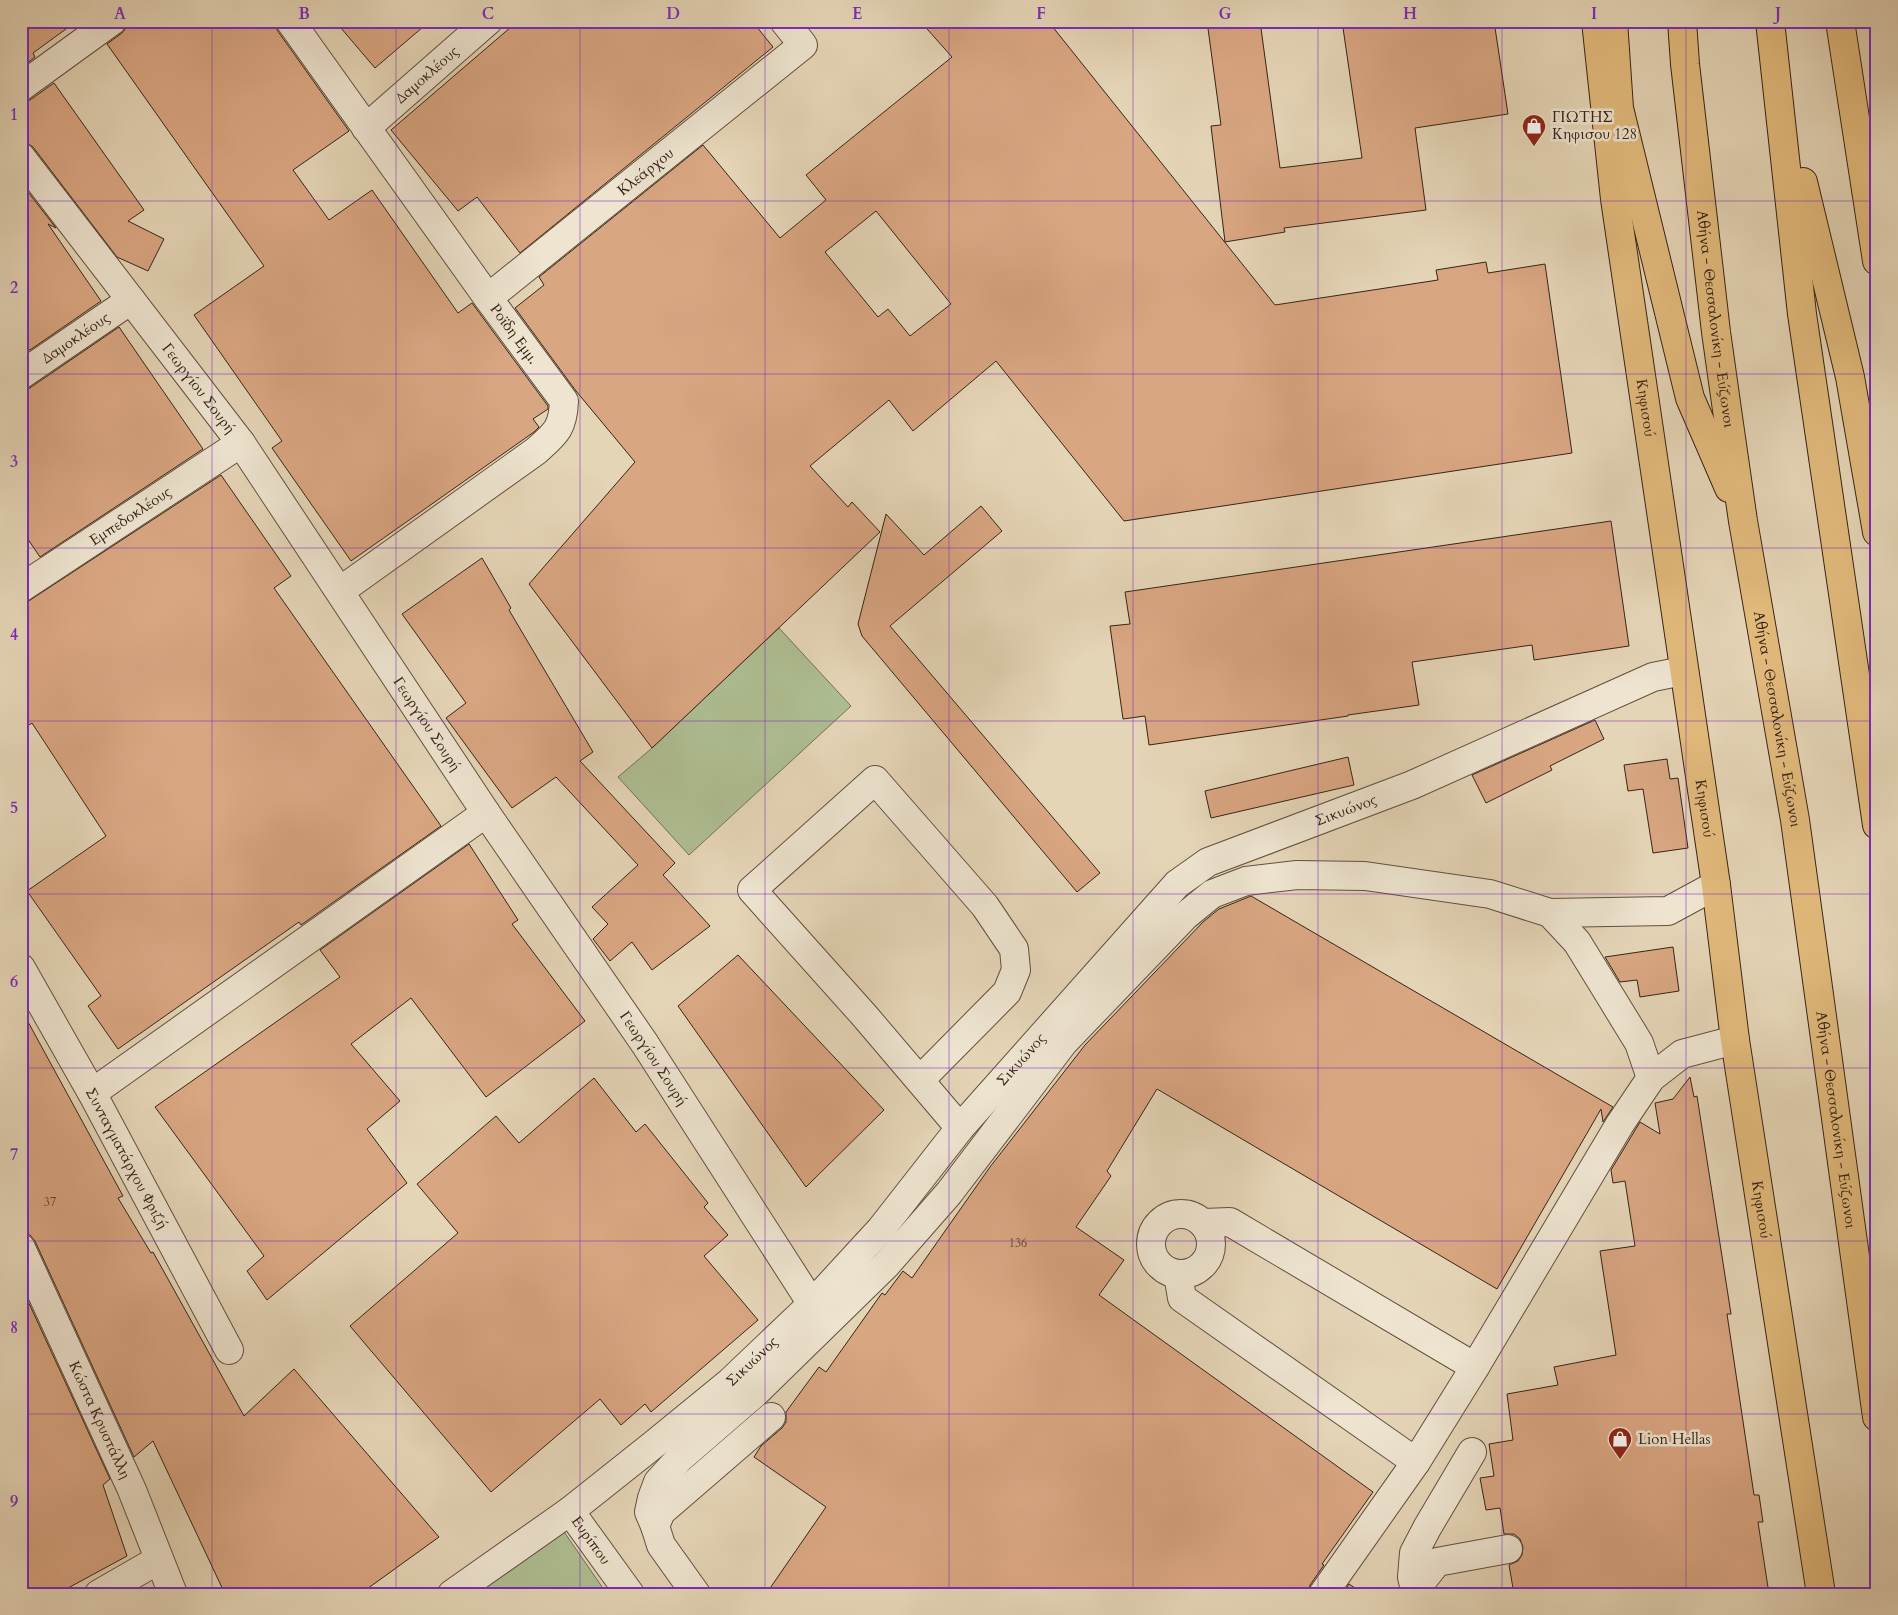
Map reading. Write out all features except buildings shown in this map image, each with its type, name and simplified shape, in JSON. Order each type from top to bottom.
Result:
[{"type":"main road","name":"Κηφισού","points":[[1596,21],[1615,199],[1716,885],[1735,1040],[1821,1594]]},
{"type":"main road","points":[[1613,21],[1619,108],[1690,398],[1744,521]]},
{"type":"main road","name":"Αθήνα - Θεσσαλονίκη - Εύζωνοι","points":[[1682,21],[1685,64],[1715,322],[1744,521],[1795,820],[1877,1417]]},
{"type":"main road","points":[[1770,21],[1802,314],[1877,825]]},
{"type":"main road","points":[[1840,21],[1877,261]]},
{"type":"main road","points":[[1772,50],[1850,377],[1877,532]]},
{"type":"street","points":[[21,87],[112,21]]},
{"type":"street","name":"Ροϊδη Εμμ.","points":[[290,21],[564,402],[564,416],[556,433],[536,451],[340,592]]},
{"type":"street","name":"Δαμοκλέους","points":[[366,128],[488,21]]},
{"type":"street","name":"Κλεάρχου","points":[[488,298],[803,45],[784,21]]},
{"type":"street","name":"Γεωργίου Σουρή","points":[[21,157],[241,443],[486,813],[645,1044],[812,1304]]},
{"type":"street","name":"Δαμοκλέους","points":[[21,375],[131,300]]},
{"type":"street","name":"Εμπεδοκλέους","points":[[21,588],[241,443]]},
{"type":"street","name":"Σικυώνος","points":[[452,1594],[570,1511],[730,1382],[812,1304],[881,1229],[960,1128],[1177,884],[1192,872],[1208,862],[1412,785],[1653,677],[1683,671]]},
{"type":"street","points":[[920,1080],[1007,992],[1016,970],[1014,949],[985,906],[875,780],[752,890],[960,1128]]},
{"type":"street","points":[[92,1093],[486,813]]},
{"type":"street","points":[[696,1594],[661,1545],[649,1512],[658,1482],[679,1459],[753,1395],[886,1265],[949,1193],[1045,1064],[1064,1042],[1184,916],[1212,894],[1246,881],[1297,875],[1365,876],[1490,894],[1550,913],[1668,910],[1716,885]]},
{"type":"street","points":[[1550,913],[1577,942],[1639,1043],[1651,1078]]},
{"type":"street","name":"Συνταγματάρχου Φριζή","points":[[21,968],[92,1093],[229,1350]]},
{"type":"street","points":[[1323,1594],[1416,1462],[1620,1124],[1651,1078],[1682,1054],[1735,1040]]},
{"type":"street","points":[[1182,1213],[1194,1216],[1203,1223],[1209,1233],[1211,1245],[1208,1257],[1200,1267],[1190,1273],[1178,1274],[1167,1271],[1158,1264],[1152,1253],[1150,1241],[1154,1230],[1161,1221],[1171,1215],[1182,1213]]},
{"type":"street","points":[[1203,1223],[1230,1222],[1475,1367]]},
{"type":"street","name":"Κώστα Κρυστάλλη","points":[[21,1248],[132,1490],[173,1594]]},
{"type":"street","points":[[1178,1274],[1182,1298],[1416,1462]]},
{"type":"street","points":[[655,1526],[661,1512],[771,1417]]},
{"type":"street","points":[[1416,1594],[1412,1577],[1414,1553],[1472,1452]]},
{"type":"street","name":"Ευρίπου","points":[[570,1511],[630,1594]]},
{"type":"street","points":[[1420,1594],[1422,1581],[1437,1562],[1508,1549]]},
{"type":"street","points":[[100,1594],[158,1560]]},
{"type":"green space","points":[[779,628],[851,706],[689,855],[618,777],[652,748]]},
{"type":"green space","points":[[562,1529],[607,1594],[467,1594]]},
{"type":"place","name":"ΓΙΩΤΗΣ Κηφισου 128","points":[[1534,147]]},
{"type":"place","name":"Lion Hellas","points":[[1620,1460]]}]
